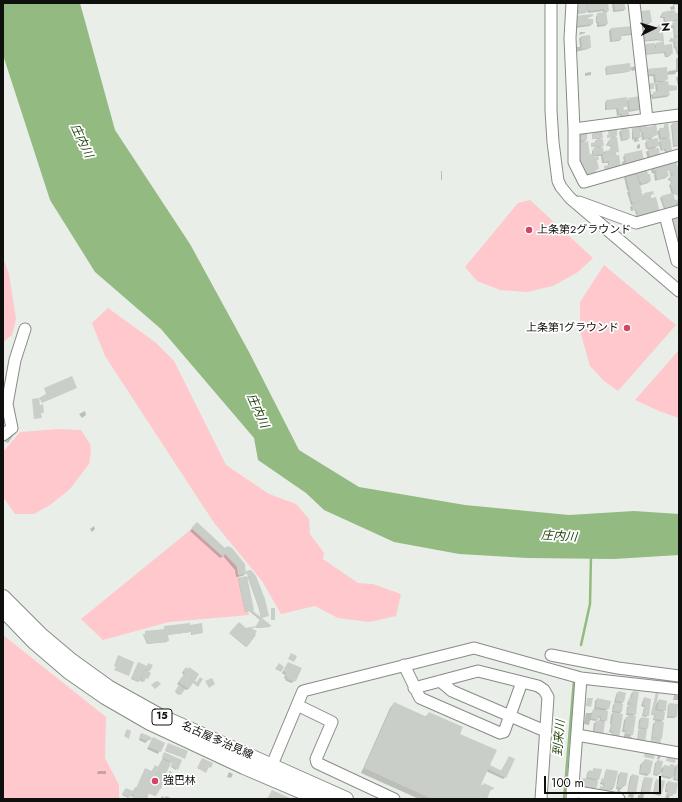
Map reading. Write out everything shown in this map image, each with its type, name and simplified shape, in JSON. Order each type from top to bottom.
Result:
[{"type":"main road","name":"名古屋多治見線","points":[[3,597],[40,634],[72,661],[108,687],[160,716],[270,771],[319,799]]},
{"type":"main road","name":"名古屋多治見線","points":[[3,610],[34,642],[69,672],[105,697],[150,723],[270,771],[346,799]]},
{"type":"street","points":[[551,3],[551,110],[558,181],[570,198],[679,291]]},
{"type":"street","points":[[572,3],[570,38],[574,162],[584,182],[679,155]]},
{"type":"street","points":[[634,3],[648,119]]},
{"type":"street","points":[[574,129],[679,115]]},
{"type":"street","points":[[570,198],[636,223],[679,211]]},
{"type":"street","points":[[665,215],[677,261],[679,262]]},
{"type":"street","points":[[3,435],[12,428],[7,404],[15,360],[25,329]]},
{"type":"street","points":[[270,771],[303,691],[474,648],[581,678],[679,689]]},
{"type":"street","points":[[551,655],[618,668],[679,676]]},
{"type":"street","points":[[404,665],[420,698],[500,733],[504,732],[522,682]]},
{"type":"street","points":[[414,688],[478,671],[538,686],[544,690],[548,697],[541,799]]},
{"type":"street","points":[[581,678],[572,795],[619,799]]},
{"type":"street","points":[[440,681],[452,691],[545,731]]},
{"type":"street","points":[[297,706],[332,722],[316,759],[318,763],[394,799]]},
{"type":"street","points":[[577,735],[679,753]]},
{"type":"shaded area","name":"上条第2グラウンド","points":[[530,200],[593,258],[578,272],[553,286],[527,292],[500,290],[477,281],[465,267],[518,203]]},
{"type":"shaded area","points":[[3,257],[9,274],[16,319],[12,335],[3,342]]},
{"type":"shaded area","name":"上条第1グラウンド","points":[[604,265],[676,325],[618,391],[604,381],[590,366],[580,331],[580,302]]},
{"type":"shaded area","points":[[108,308],[155,342],[174,361],[226,465],[269,494],[296,504],[309,519],[310,534],[324,553],[323,559],[358,583],[373,584],[401,594],[396,616],[369,622],[338,618],[315,606],[281,614],[262,581],[215,524],[105,356],[92,323]]},
{"type":"shaded area","points":[[679,350],[679,418],[635,400]]},
{"type":"shaded area","points":[[59,429],[81,430],[90,444],[91,451],[89,464],[70,489],[50,505],[34,514],[15,514],[3,497],[3,452],[20,432]]},
{"type":"shaded area","points":[[194,527],[236,563],[249,615],[169,622],[103,640],[81,619]]},
{"type":"shaded area","points":[[3,635],[106,717],[105,758],[119,785],[119,799],[3,799]]},
{"type":"water","name":"庄内川","points":[[3,3],[80,3],[115,130],[190,244],[249,352],[299,450],[359,487],[465,505],[569,515],[634,511],[679,514],[679,555],[614,559],[527,558],[459,554],[394,542],[324,510],[306,493],[258,460],[254,438],[161,329],[95,272],[50,200],[3,55]]},
{"type":"building","points":[[586,3],[588,12],[579,13],[576,5]]},
{"type":"building","points":[[587,3],[608,3],[609,11],[606,11],[608,24],[599,25],[599,22],[597,22],[597,13],[605,12],[604,9],[590,11],[589,9],[588,10]]},
{"type":"building","points":[[614,3],[624,3],[626,9],[615,10]]},
{"type":"building","points":[[650,10],[652,22],[641,24],[640,11]]},
{"type":"building","points":[[674,10],[676,13],[679,13],[679,19],[667,22],[665,21],[665,17],[662,17],[661,14],[663,12]]},
{"type":"building","points":[[593,14],[593,16],[588,19],[593,19],[593,24],[577,26],[575,16]]},
{"type":"building","points":[[679,20],[679,35],[675,36],[674,26],[672,23]]},
{"type":"building","points":[[662,24],[664,41],[659,41],[658,39],[642,41],[641,31],[651,29],[651,27],[658,27],[658,25]]},
{"type":"building","points":[[633,26],[634,33],[621,35],[622,39],[612,41],[611,28]]},
{"type":"building","points":[[590,35],[591,48],[582,49],[581,36]]},
{"type":"building","points":[[676,37],[679,37],[679,51],[677,51],[677,47],[675,47],[675,42],[670,42],[670,38],[676,39]]},
{"type":"building","points":[[664,41],[664,45],[672,44],[673,54],[666,56],[666,52],[645,54],[645,44],[655,43],[656,48],[656,43]]},
{"type":"building","points":[[630,63],[631,71],[607,74],[606,66]]},
{"type":"building","points":[[667,67],[668,79],[665,81],[656,81],[655,74],[646,75],[646,69]]},
{"type":"building","points":[[668,81],[669,86],[677,86],[677,90],[669,91],[670,95],[653,97],[653,92],[658,91],[657,84],[654,85],[654,89],[649,89],[647,84]]},
{"type":"building","points":[[641,96],[642,109],[630,110],[628,98]]},
{"type":"building","points":[[627,97],[628,106],[623,107],[624,110],[628,109],[630,118],[622,119],[622,114],[619,114],[618,108],[607,109],[606,100]]},
{"type":"building","points":[[679,122],[679,145],[674,145],[672,123]]},
{"type":"building","points":[[668,123],[670,137],[661,138],[659,128],[665,128],[664,124]]},
{"type":"building","points":[[646,124],[647,127],[656,124],[658,135],[644,139],[643,132],[641,133],[640,125]]},
{"type":"building","points":[[639,126],[641,137],[634,138],[632,128]]},
{"type":"building","points":[[614,128],[614,130],[617,130],[617,136],[607,138],[609,129]]},
{"type":"building","points":[[621,129],[629,129],[630,138],[622,140]]},
{"type":"building","points":[[602,131],[603,138],[592,139],[593,133]]},
{"type":"building","points":[[587,133],[587,140],[578,141],[576,134]]},
{"type":"building","points":[[617,137],[619,152],[605,154],[605,151],[610,150],[612,146],[606,146],[606,144],[609,143],[610,138]]},
{"type":"building","points":[[658,138],[659,146],[647,148],[646,140]]},
{"type":"building","points":[[670,138],[672,150],[668,153],[666,149],[662,150],[660,140]]},
{"type":"building","points":[[603,139],[604,146],[591,147],[591,143],[596,142],[595,140]]},
{"type":"building","points":[[588,141],[590,156],[590,154],[593,154],[593,148],[603,147],[604,154],[616,153],[616,155],[619,155],[621,167],[608,169],[609,171],[605,172],[604,166],[609,165],[609,161],[604,162],[603,154],[593,155],[594,157],[598,156],[599,160],[597,160],[599,169],[595,170],[597,175],[593,176],[593,174],[584,176],[578,157],[580,157],[578,143]]},
{"type":"building","points":[[659,148],[660,156],[650,158],[648,149]]},
{"type":"building","points":[[642,150],[644,161],[626,163],[624,154]]},
{"type":"building","points":[[676,161],[679,171],[678,198],[673,192],[670,183],[672,182],[669,177],[673,176],[669,171],[671,169],[667,170],[669,176],[657,180],[656,171],[654,171],[653,167]]},
{"type":"building","points":[[646,167],[648,174],[650,174],[651,181],[642,184],[636,171]]},
{"type":"building","points":[[635,170],[642,192],[638,194],[642,193],[644,196],[644,193],[653,191],[654,194],[651,195],[651,198],[656,197],[659,209],[659,211],[650,214],[649,212],[649,216],[637,219],[636,214],[638,214],[636,209],[633,210],[632,204],[642,201],[632,203],[630,189],[625,174]]},
{"type":"building","points":[[673,193],[675,200],[679,199],[679,202],[676,203],[677,207],[666,210],[661,196]]},
{"type":"building","points":[[679,214],[679,243],[676,244],[667,218]]},
{"type":"building","points":[[72,376],[77,388],[42,403],[39,398],[46,394],[44,388]]},
{"type":"building","points":[[39,398],[40,405],[43,404],[44,413],[41,413],[42,418],[34,419],[32,399]]},
{"type":"building","points":[[197,522],[225,548],[227,546],[232,548],[245,564],[246,574],[238,575],[237,567],[225,554],[223,557],[191,528]]},
{"type":"building","points":[[251,570],[256,576],[265,599],[269,616],[262,618],[272,626],[251,628],[257,631],[255,634],[256,635],[247,647],[229,633],[239,622],[246,628],[256,626],[260,619],[250,611],[245,612],[238,578],[247,576],[253,611],[261,617],[246,571]]},
{"type":"building","points":[[271,608],[275,608],[275,620],[271,620]]},
{"type":"building","points":[[190,623],[190,625],[202,623],[203,633],[192,634],[191,632],[168,635],[169,641],[148,644],[143,634],[145,634],[145,631],[164,629],[164,626]]},
{"type":"building","points":[[291,653],[297,656],[294,662],[288,659]]},
{"type":"building","points":[[118,655],[134,662],[129,676],[114,670]]},
{"type":"building","points":[[138,662],[147,666],[148,663],[153,665],[150,671],[146,670],[146,668],[139,682],[131,678]]},
{"type":"building","points":[[288,662],[302,668],[296,681],[294,682],[286,678],[286,673],[283,671]]},
{"type":"building","points":[[279,663],[284,667],[281,672],[275,669]]},
{"type":"building","points":[[186,667],[188,669],[189,667],[199,674],[195,681],[197,682],[200,677],[203,679],[198,687],[193,683],[189,689],[178,682],[185,673],[183,671]]},
{"type":"building","points":[[145,670],[151,673],[148,679],[146,678],[144,682],[141,680]]},
{"type":"building","points":[[212,678],[215,684],[209,688],[205,681]]},
{"type":"building","points":[[156,681],[161,684],[155,689],[151,685]]},
{"type":"building","points":[[179,685],[185,689],[181,695],[175,691]]},
{"type":"building","points":[[619,691],[626,693],[624,702],[616,701],[617,692]]},
{"type":"building","points":[[633,691],[639,692],[637,705],[628,703],[629,698],[632,698]]},
{"type":"building","points":[[656,692],[659,692],[655,710],[665,712],[664,720],[654,719],[655,715],[651,714]]},
{"type":"building","points":[[644,697],[651,699],[649,716],[643,715],[645,705],[643,705]]},
{"type":"building","points":[[587,698],[593,698],[591,707],[586,706]]},
{"type":"building","points":[[597,698],[611,701],[609,709],[596,707]]},
{"type":"building","points":[[659,699],[667,701],[666,711],[657,709]]},
{"type":"building","points":[[394,702],[427,717],[429,712],[463,727],[460,734],[497,750],[490,765],[502,771],[509,756],[515,759],[506,778],[488,769],[481,785],[484,783],[494,788],[493,790],[491,789],[487,799],[432,799],[364,768]]},
{"type":"building","points":[[615,702],[623,704],[622,712],[613,711]]},
{"type":"building","points":[[669,703],[678,704],[677,717],[668,716]]},
{"type":"building","points":[[629,704],[637,705],[636,715],[627,713]]},
{"type":"building","points":[[593,709],[608,711],[607,721],[601,720],[601,716],[599,716],[598,720],[591,718]]},
{"type":"building","points":[[613,712],[623,714],[619,738],[612,737],[613,731],[611,731]]},
{"type":"building","points":[[628,715],[636,716],[633,735],[625,734],[626,730],[624,730],[626,717],[628,717]]},
{"type":"building","points":[[641,717],[649,718],[648,729],[639,727]]},
{"type":"building","points":[[596,720],[605,722],[603,736],[594,735]]},
{"type":"building","points":[[655,721],[664,722],[662,739],[652,737]]},
{"type":"building","points":[[639,728],[647,730],[645,742],[638,741]]},
{"type":"building","points":[[127,729],[131,731],[129,739],[124,736]]},
{"type":"building","points":[[142,733],[152,738],[151,740],[148,739],[147,741],[140,738],[140,734]]},
{"type":"building","points":[[153,737],[165,743],[161,752],[148,747]]},
{"type":"building","points":[[651,738],[661,739],[660,746],[650,745]]},
{"type":"building","points":[[168,743],[188,751],[185,759],[165,750]]},
{"type":"building","points":[[164,752],[182,760],[178,770],[171,766],[172,762],[162,758]]},
{"type":"building","points":[[645,752],[655,754],[654,759],[644,757]]},
{"type":"building","points":[[667,756],[676,757],[675,763],[666,761]]},
{"type":"building","points":[[202,758],[213,763],[211,768],[209,767],[206,773],[197,768]]},
{"type":"building","points":[[162,759],[171,763],[165,776],[152,771],[155,765],[158,767]]},
{"type":"building","points":[[645,759],[653,761],[650,774],[640,773],[642,762],[644,762]]},
{"type":"building","points":[[657,760],[663,761],[660,775],[654,774]]},
{"type":"building","points":[[670,764],[675,765],[673,778],[662,775],[664,765],[670,766]]},
{"type":"building","points":[[677,764],[679,764],[679,779],[675,779]]},
{"type":"building","points":[[145,768],[168,778],[165,785],[163,784],[156,796],[149,793],[147,799],[132,799],[134,795],[132,794],[130,798],[122,794],[126,788],[133,791],[135,787],[136,788]]},
{"type":"building","points":[[593,768],[602,769],[599,780],[587,777],[589,770],[593,771]]},
{"type":"building","points":[[606,769],[618,771],[614,788],[610,788],[609,794],[599,792],[600,786],[604,787],[604,783],[601,783],[602,778],[605,779]]},
{"type":"building","points":[[620,772],[628,773],[626,786],[623,785],[622,788],[617,787]]},
{"type":"building","points":[[632,774],[639,776],[636,793],[628,791]]},
{"type":"building","points":[[644,777],[653,778],[650,793],[642,791]]},
{"type":"building","points":[[583,778],[598,781],[597,787],[595,787],[594,790],[581,788]]},
{"type":"building","points":[[656,779],[665,781],[662,794],[654,793]]},
{"type":"building","points":[[668,781],[678,783],[676,794],[673,793],[673,796],[667,795],[668,790],[666,790]]},
{"type":"building","points":[[272,790],[292,799],[267,799]]},
{"type":"waterway","name":"到来川","points":[[581,645],[590,604],[591,556]]},
{"type":"waterway","name":"到来川","points":[[564,799],[574,680]]},
{"type":"place","name":"上条第2グラウンド","points":[[529,230]]},
{"type":"place","name":"上条第1グラウンド","points":[[627,328]]},
{"type":"place","name":"強巴林","points":[[155,781]]}]
